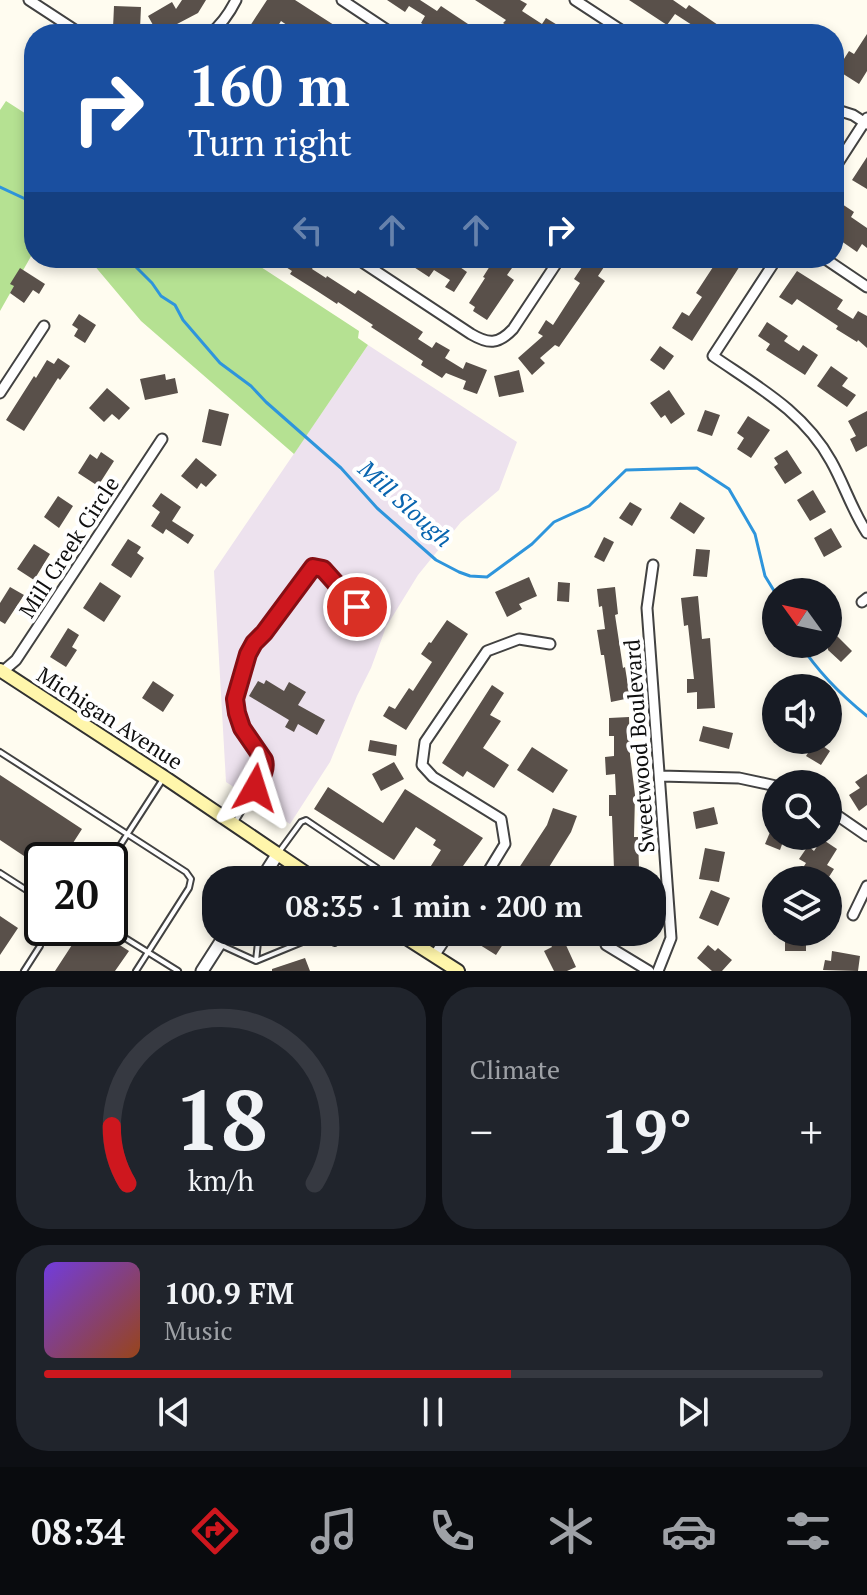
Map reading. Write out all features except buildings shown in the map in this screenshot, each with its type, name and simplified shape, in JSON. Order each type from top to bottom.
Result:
[{"type":"main road","name":"Michigan Avenue","points":[[1,672],[294,866]]},
{"type":"main road","points":[[419,946],[458,971]]},
{"type":"street","points":[[29,0],[66,24]]},
{"type":"street","points":[[221,24],[236,0]]},
{"type":"street","points":[[342,0],[378,24]]},
{"type":"street","points":[[582,2],[613,24]]},
{"type":"street","points":[[844,112],[866,122],[844,154]]},
{"type":"street","points":[[371,268],[481,340],[495,342],[505,338],[513,329],[553,268]]},
{"type":"street","points":[[770,268],[713,356],[791,410],[830,459],[867,533]]},
{"type":"street","points":[[839,268],[867,287]]},
{"type":"street","points":[[0,393],[44,326]]},
{"type":"street","name":"Mill Creek Circle","points":[[1,672],[16,660],[162,439]]},
{"type":"street","name":"Sweetwood Boulevard","points":[[653,565],[647,608],[671,938],[658,971]]},
{"type":"street","points":[[492,866],[505,844],[501,819],[433,777],[422,765],[425,742],[487,651],[519,639],[550,644]]},
{"type":"street","points":[[660,776],[739,778],[762,783]]},
{"type":"street","points":[[842,819],[867,836]]},
{"type":"street","points":[[270,866],[277,855]]},
{"type":"street","points":[[853,915],[867,886]]},
{"type":"street","points":[[202,971],[218,946]]},
{"type":"street","points":[[434,956],[441,946]]},
{"type":"street","points":[[608,946],[649,971]]},
{"type":"lane","points":[[233,824],[265,772],[264,760],[242,728],[235,699],[254,643],[313,567],[323,569],[374,626]]},
{"type":"lane","points":[[0,752],[128,833],[186,872],[191,879],[189,888],[136,971]]},
{"type":"lane","points":[[122,842],[164,777]]},
{"type":"lane","points":[[277,855],[306,820],[374,866]]},
{"type":"lane","points":[[0,873],[24,888]]},
{"type":"lane","points":[[128,940],[178,971]]},
{"type":"lane","points":[[24,971],[40,946]]},
{"type":"lane","points":[[223,946],[256,961],[289,946]]},
{"type":"lane","points":[[256,961],[258,946]]},
{"type":"shaded area","points":[[368,345],[517,442],[499,490],[461,522],[418,575],[386,627],[330,762],[290,824],[226,782],[214,571]]},
{"type":"green space","points":[[6,101],[24,113],[24,268],[0,311],[0,110]]},
{"type":"green space","points":[[96,268],[262,268],[359,331],[358,338],[368,345],[294,454],[141,321]]},
{"type":"waterway","name":"Mill Slough","points":[[0,187],[24,198]]},
{"type":"waterway","name":"Mill Slough","points":[[137,268],[161,296],[175,305],[183,320],[220,363],[251,386],[341,468],[377,508],[436,560],[459,572],[487,577],[532,544],[554,522],[589,506],[626,470],[697,468],[729,489],[755,534],[766,578]]},
{"type":"waterway","name":"Mill Slough","points":[[810,658],[830,683],[867,716]]},
{"type":"route","points":[[255,788],[265,772],[264,760],[242,728],[235,699],[254,643],[313,567],[323,569],[357,607]]}]
